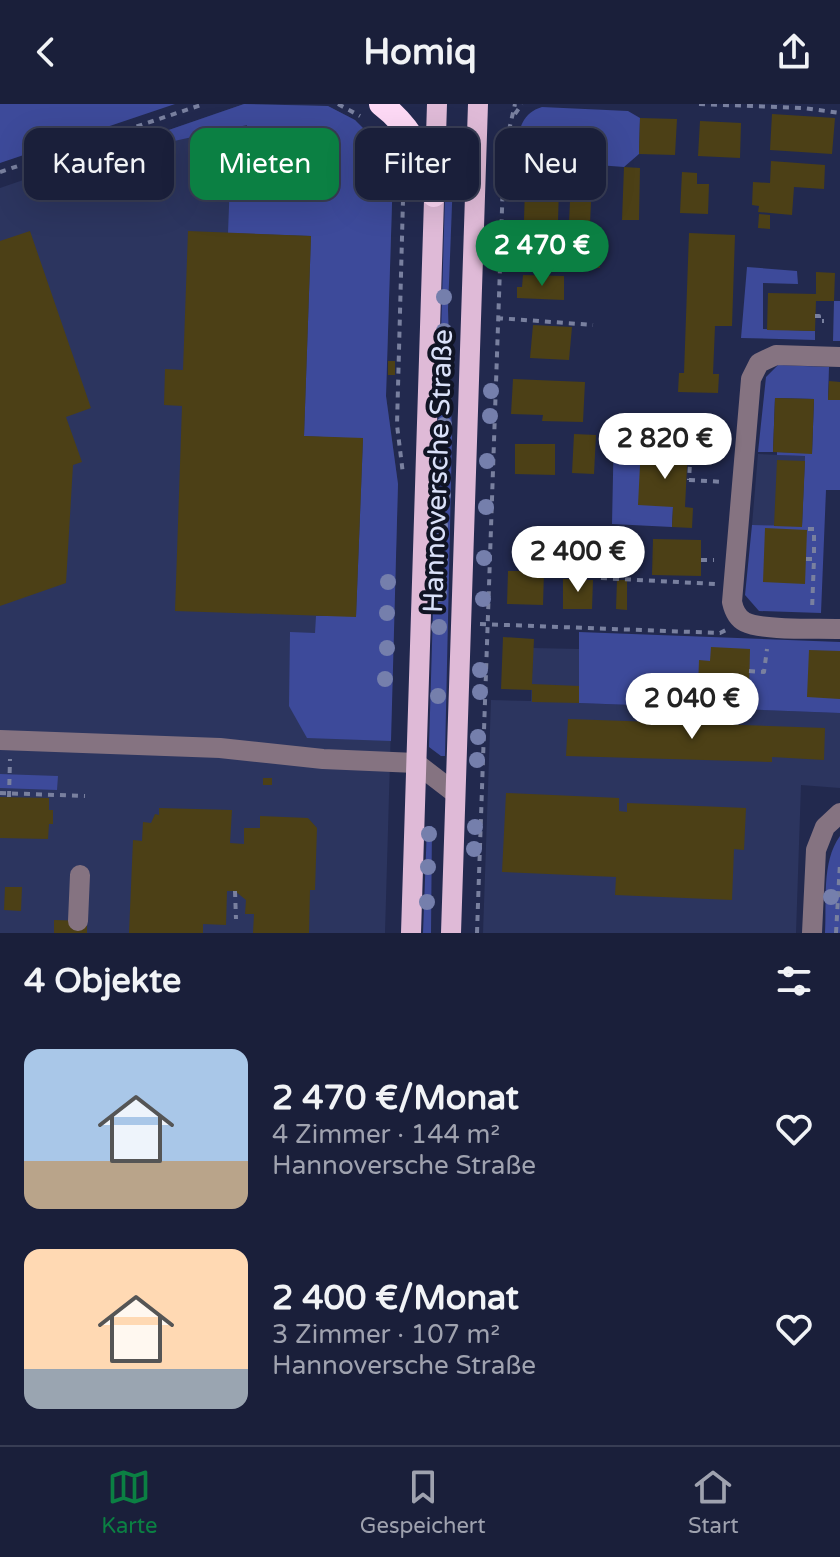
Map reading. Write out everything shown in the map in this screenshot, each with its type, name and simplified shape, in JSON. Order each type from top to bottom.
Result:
[{"type":"highway","points":[[381,104],[405,128]]},
{"type":"main road","name":"Hannoversche Straße","points":[[436,128],[437,104]]},
{"type":"main road","name":"Hannoversche Straße","points":[[451,933],[478,104]]},
{"type":"main road","name":"Hannoversche Straße","points":[[411,933],[434,200]]},
{"type":"street","points":[[840,357],[776,355],[759,363],[751,379],[734,586],[734,612],[743,622],[840,629]]},
{"type":"street","points":[[5,740],[220,748],[323,759],[416,763],[455,793]]},
{"type":"street","points":[[812,933],[816,850],[825,827],[840,813]]},
{"type":"street","points":[[78,921],[80,875]]},
{"type":"path","points":[[0,172],[204,104]]},
{"type":"path","points":[[477,933],[504,152],[515,104]]},
{"type":"path","points":[[513,116],[522,104]]},
{"type":"path","points":[[699,104],[804,108],[840,113]]},
{"type":"path","points":[[403,200],[397,425],[403,476]]},
{"type":"path","points":[[815,316],[819,316],[819,321],[824,321]]},
{"type":"path","points":[[497,318],[593,325]]},
{"type":"path","points":[[640,444],[691,446],[688,480],[742,483]]},
{"type":"path","points":[[808,529],[814,529],[812,628]]},
{"type":"path","points":[[806,559],[814,559]]},
{"type":"path","points":[[601,578],[734,586]]},
{"type":"path","points":[[489,624],[720,633],[743,622]]},
{"type":"path","points":[[749,671],[764,672],[766,667],[767,626]]},
{"type":"path","points":[[5,740],[9,795]]},
{"type":"path","points":[[0,793],[85,796]]},
{"type":"path","points":[[836,933],[840,863]]},
{"type":"path","points":[[235,891],[236,919]]},
{"type":"shaded area","points":[[0,104],[175,104],[104,128],[24,128],[24,155],[0,163]]},
{"type":"shaded area","points":[[244,104],[328,106],[355,120],[363,128],[355,128],[355,200],[392,200],[386,396],[398,484],[385,933],[0,933],[0,188],[24,180],[24,200],[174,200],[174,128]]},
{"type":"shaded area","points":[[244,104],[328,106],[355,120],[363,128],[355,128],[355,200],[392,200],[386,396],[398,484],[391,741],[307,738],[289,706],[290,632],[315,633],[316,616],[356,616],[363,439],[304,436],[311,236],[228,233],[229,200],[339,200],[339,128],[247,128],[247,125],[190,128],[190,138],[174,141],[174,128]]},
{"type":"shaded area","points":[[542,107],[628,111],[640,118],[639,154],[624,167],[606,166],[606,128],[521,128],[534,110]]},
{"type":"shaded area","points":[[445,200],[452,200],[448,309],[452,436],[445,756],[429,747]]},
{"type":"shaded area","points":[[747,267],[797,271],[798,284],[763,283],[763,329],[815,331],[815,340],[741,338]]},
{"type":"shaded area","points":[[834,301],[840,301],[840,341],[833,341]]},
{"type":"shaded area","points":[[778,365],[829,367],[828,399],[840,400],[840,490],[826,490],[821,613],[759,611],[745,595],[752,525],[802,526],[805,456],[777,455],[777,452],[812,453],[814,399],[775,398],[773,452],[758,452],[766,377]]},
{"type":"shaded area","points":[[614,427],[663,431],[662,446],[641,445],[673,507],[672,527],[612,524]]},
{"type":"shaded area","points":[[758,454],[805,456],[802,527],[752,525]]},
{"type":"shaded area","points":[[579,632],[840,642],[840,713],[579,703]]},
{"type":"shaded area","points":[[533,648],[579,649],[579,703],[840,713],[840,788],[801,785],[796,933],[483,933],[491,700],[531,701]]},
{"type":"shaded area","points":[[0,774],[58,776],[57,790],[0,788]]},
{"type":"shaded area","points":[[427,826],[432,826],[431,933],[423,933]]},
{"type":"shaded area","points":[[840,836],[840,933],[825,933],[827,870]]},
{"type":"building","points":[[772,114],[835,118],[832,154],[770,150]]},
{"type":"building","points":[[640,118],[677,119],[675,155],[639,154]]},
{"type":"building","points":[[700,121],[741,123],[740,158],[698,156]]},
{"type":"building","points":[[771,161],[825,165],[824,189],[794,187],[792,215],[758,212],[759,206],[752,205],[753,182],[770,183]]},
{"type":"building","points":[[624,167],[640,168],[639,220],[622,220]]},
{"type":"building","points":[[682,172],[697,173],[697,184],[709,184],[708,214],[680,213]]},
{"type":"building","points":[[525,200],[559,200],[557,252],[523,251]]},
{"type":"building","points":[[570,201],[591,202],[589,246],[568,245]]},
{"type":"building","points":[[759,214],[770,215],[770,229],[758,228]]},
{"type":"building","points":[[30,231],[91,408],[66,417],[82,462],[73,465],[66,583],[0,606],[0,241]]},
{"type":"building","points":[[188,231],[311,236],[304,436],[363,438],[356,617],[175,611],[182,406],[164,405],[165,369],[183,370]]},
{"type":"building","points":[[689,233],[735,235],[732,326],[715,326],[713,374],[719,374],[718,393],[678,392],[679,373],[684,373]]},
{"type":"building","points":[[582,257],[600,257],[600,268],[582,268]]},
{"type":"building","points":[[816,272],[835,273],[834,301],[816,301],[815,331],[767,330],[768,293],[816,294]]},
{"type":"building","points":[[523,275],[564,276],[564,300],[517,298],[517,287],[522,287]]},
{"type":"building","points":[[533,325],[572,327],[569,360],[530,358]]},
{"type":"building","points":[[388,361],[395,361],[395,375],[388,375]]},
{"type":"building","points":[[513,379],[585,382],[583,422],[542,421],[543,415],[511,414]]},
{"type":"building","points":[[829,381],[840,382],[840,400],[828,400]]},
{"type":"building","points":[[775,398],[814,399],[812,454],[773,452]]},
{"type":"building","points":[[663,431],[690,433],[689,444],[662,442]]},
{"type":"building","points":[[574,434],[596,435],[594,474],[572,473]]},
{"type":"building","points":[[515,444],[555,444],[555,475],[515,474]]},
{"type":"building","points":[[641,445],[688,447],[685,507],[693,508],[692,528],[672,527],[673,507],[638,505]]},
{"type":"building","points":[[777,460],[805,461],[802,527],[774,526]]},
{"type":"building","points":[[765,528],[807,530],[805,584],[763,582]]},
{"type":"building","points":[[576,536],[607,537],[607,573],[575,573]]},
{"type":"building","points":[[653,539],[701,540],[701,576],[652,575]]},
{"type":"building","points":[[508,571],[544,571],[543,605],[507,604]]},
{"type":"building","points":[[563,579],[593,580],[592,609],[563,609]]},
{"type":"building","points":[[617,580],[627,580],[627,610],[616,609]]},
{"type":"building","points":[[503,637],[534,639],[532,684],[579,686],[579,703],[532,702],[532,690],[501,689]]},
{"type":"building","points":[[711,647],[750,649],[749,694],[709,693],[709,689],[698,688],[699,660],[710,661]]},
{"type":"building","points":[[809,650],[840,651],[840,699],[807,697]]},
{"type":"building","points":[[568,719],[825,728],[824,760],[772,757],[772,762],[566,756]]},
{"type":"building","points":[[263,778],[272,778],[272,785],[263,785]]},
{"type":"building","points":[[506,793],[619,798],[619,811],[627,812],[627,803],[746,808],[744,850],[734,849],[732,900],[615,895],[616,877],[502,872]]},
{"type":"building","points":[[0,797],[49,798],[53,824],[49,824],[48,839],[0,838]]},
{"type":"building","points":[[159,808],[232,810],[230,843],[244,844],[244,828],[260,828],[260,816],[308,818],[317,828],[315,890],[310,890],[309,933],[253,933],[254,914],[245,914],[246,900],[235,891],[227,891],[226,925],[203,924],[203,933],[129,933],[133,840],[142,841],[143,822],[151,823],[155,814],[159,815]]},
{"type":"building","points":[[5,887],[22,887],[21,911],[4,910]]},
{"type":"building","points":[[54,920],[87,921],[87,933],[54,933]]}]
